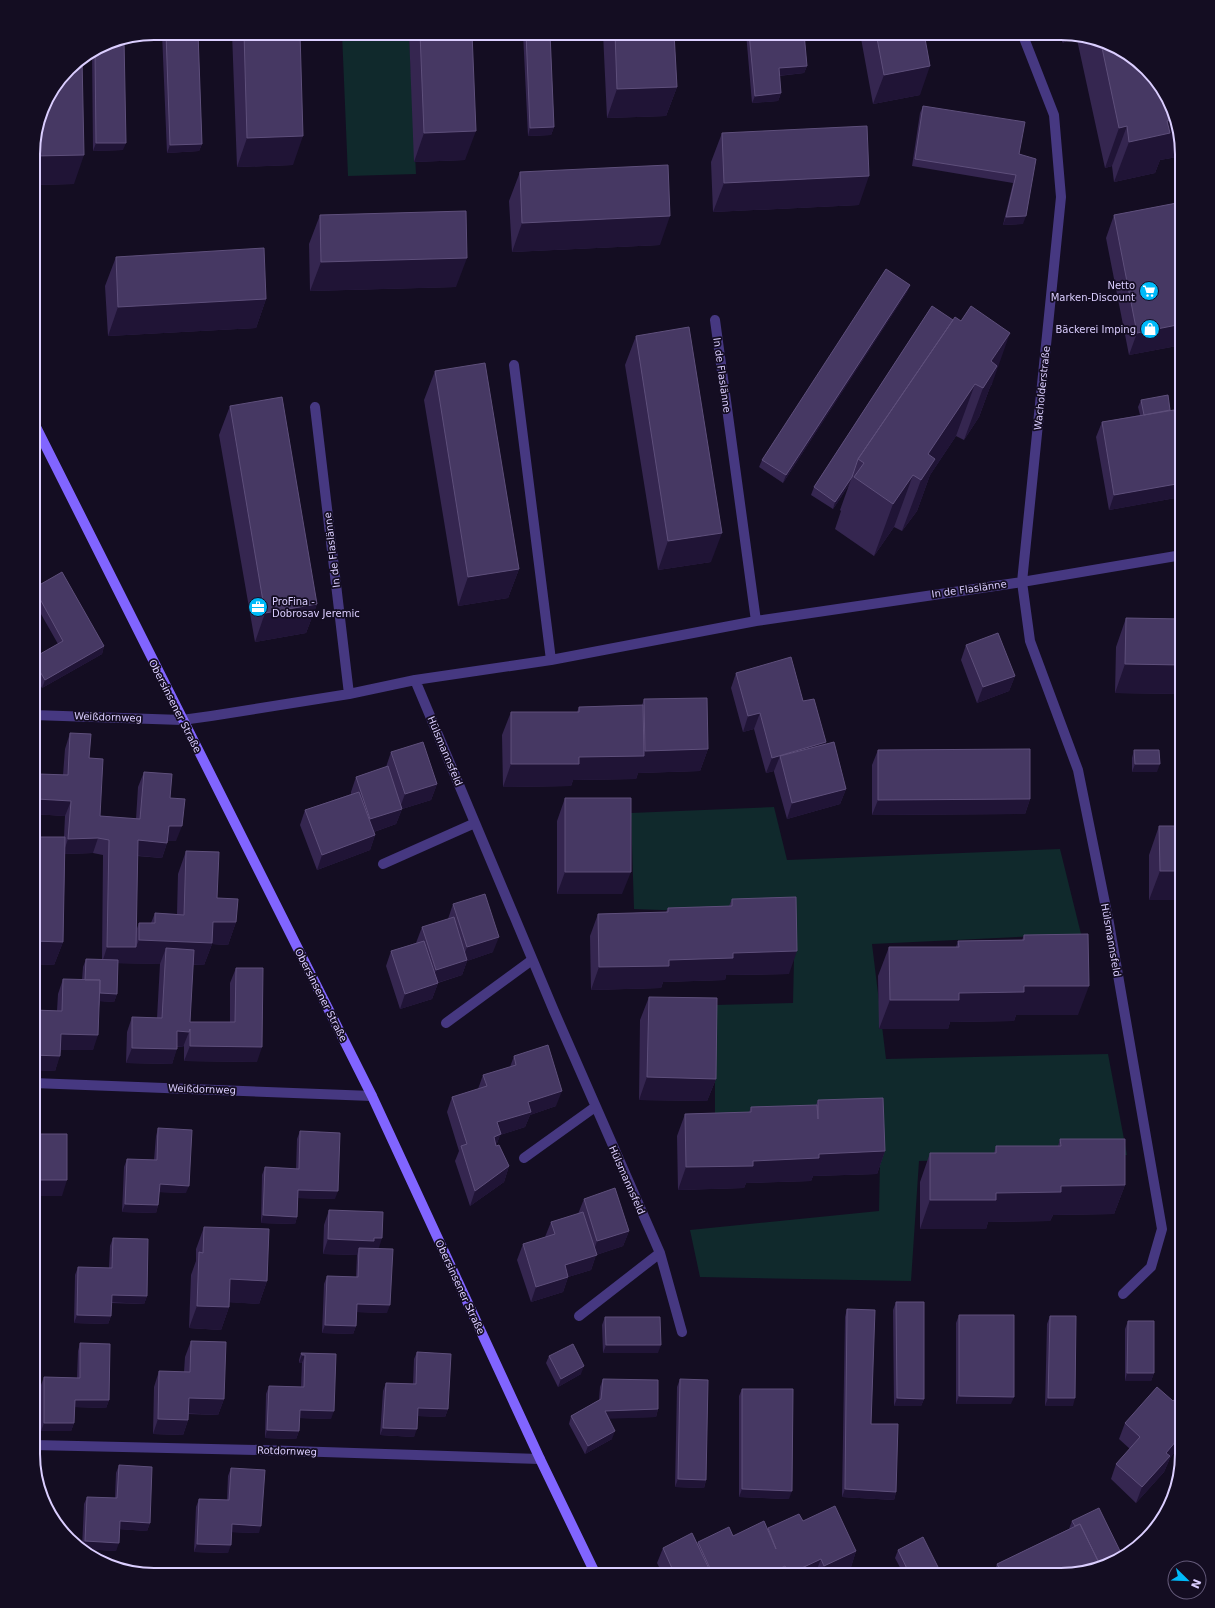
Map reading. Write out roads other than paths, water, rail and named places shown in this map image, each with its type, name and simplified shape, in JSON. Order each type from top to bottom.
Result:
[{"type":"street","name":"Wacholderstraße","points":[[1022,582],[1061,197],[1054,115],[1025,40]]},
{"type":"street","name":"In de Flaslänne","points":[[715,320],[756,621]]},
{"type":"street","points":[[514,365],[551,660]]},
{"type":"street","name":"In de Flaslänne","points":[[314,407],[349,694]]},
{"type":"street","name":"Obersinsener Straße","points":[[40,435],[372,1096],[540,1459],[593,1568]]},
{"type":"street","name":"In de Flaslänne","points":[[182,720],[349,694],[415,680],[551,660],[756,621],[1022,582],[1175,556]]},
{"type":"street","name":"Hülsmannsfeld","points":[[1022,582],[1030,641],[1078,770],[1109,924],[1162,1229],[1151,1267],[1123,1294]]},
{"type":"street","name":"Hülsmannsfeld","points":[[415,680],[532,960],[660,1253],[682,1332]]},
{"type":"street","name":"Weißdornweg","points":[[40,715],[182,720]]},
{"type":"street","points":[[383,864],[475,823]]},
{"type":"street","points":[[446,1024],[532,960]]},
{"type":"street","name":"Weißdornweg","points":[[40,1083],[372,1096]]},
{"type":"street","points":[[524,1158],[595,1106]]},
{"type":"street","points":[[579,1316],[660,1253]]},
{"type":"street","name":"Rotdornweg","points":[[40,1445],[261,1450],[540,1459]]},
{"type":"place","name":"Netto Marken-Discount","points":[[1149,291]]},
{"type":"place","name":"Bäckerei Imping","points":[[1150,329]]},
{"type":"place","name":"ProFina - Dobrosav Jeremic","points":[[258,607]]}]
